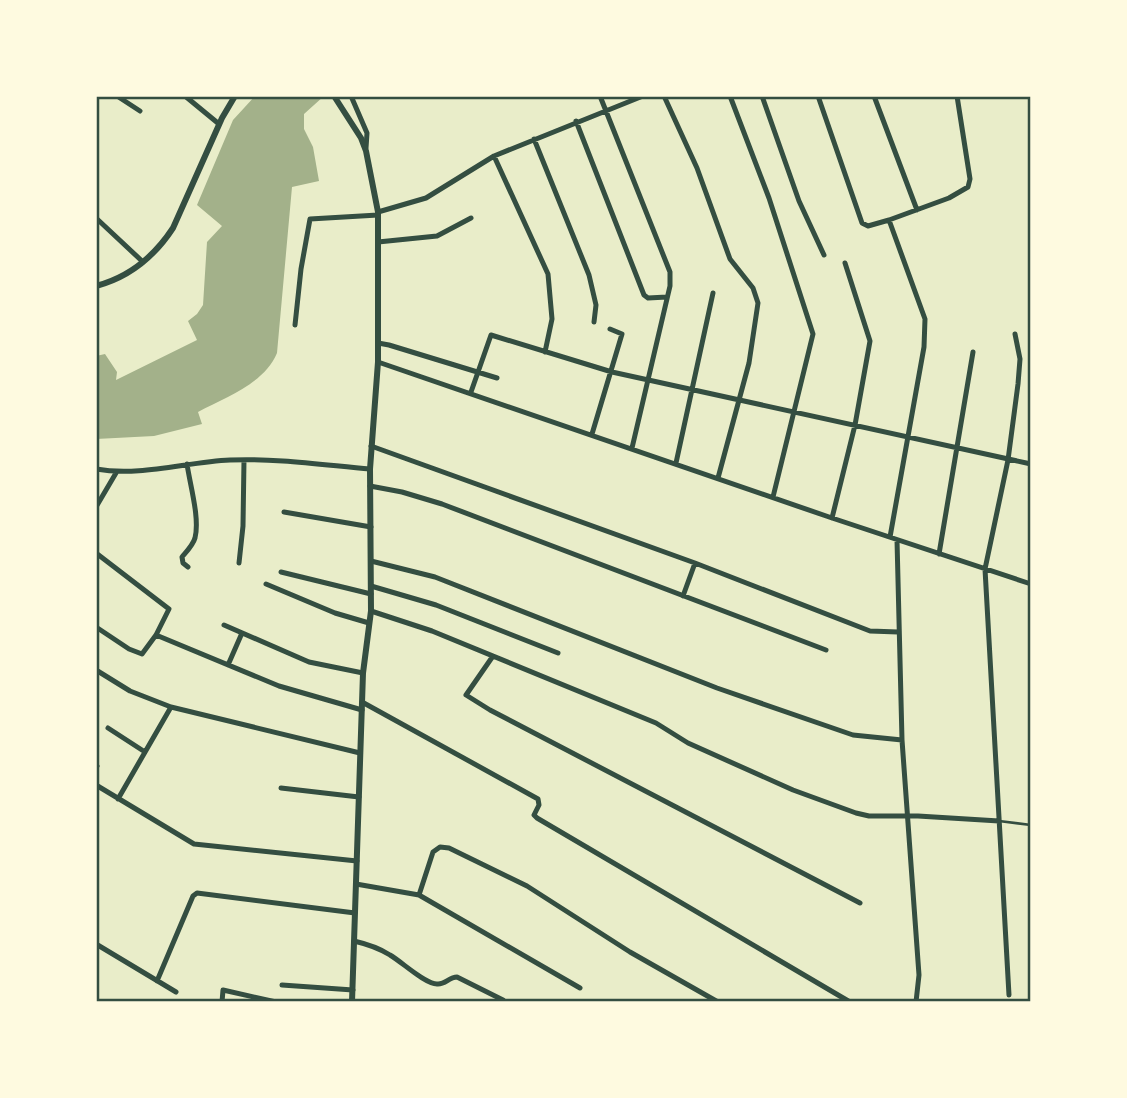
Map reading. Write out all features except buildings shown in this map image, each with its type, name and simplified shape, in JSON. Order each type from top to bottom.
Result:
[{"type":"street","points":[[117,96],[140,111]]},
{"type":"street","points":[[185,96],[219,124]]},
{"type":"street","points":[[96,286],[118,280],[134,270],[163,242],[173,228],[219,124],[235,96]]},
{"type":"street","points":[[334,96],[366,151]]},
{"type":"street","points":[[351,96],[367,133],[366,151],[378,214],[378,362],[370,446],[371,611],[363,673],[352,1002]]},
{"type":"street","points":[[600,96],[669,266],[670,286],[632,448]]},
{"type":"street","points":[[295,325],[310,219],[378,214],[426,198],[494,156],[643,96]]},
{"type":"street","points":[[664,96],[697,168],[730,259],[757,296],[759,309],[749,363],[718,478]]},
{"type":"street","points":[[730,96],[769,198],[813,334],[773,496]]},
{"type":"street","points":[[762,96],[799,201],[824,255]]},
{"type":"street","points":[[818,96],[862,223],[868,226],[957,194],[968,187],[970,179],[957,96]]},
{"type":"street","points":[[874,96],[917,209]]},
{"type":"street","points":[[576,121],[645,295],[648,298],[667,297]]},
{"type":"street","points":[[534,139],[589,275],[596,305],[594,323]]},
{"type":"street","points":[[494,156],[548,274],[552,319],[545,352]]},
{"type":"street","points":[[96,218],[143,262]]},
{"type":"street","points":[[378,242],[437,236],[471,218]]},
{"type":"street","points":[[889,220],[925,319],[924,347],[890,537]]},
{"type":"street","points":[[832,518],[855,425],[870,341],[845,263]]},
{"type":"street","points":[[676,463],[713,293]]},
{"type":"street","points":[[592,434],[622,334],[610,329]]},
{"type":"street","points":[[1009,995],[985,569],[1008,460],[1020,372],[1019,348],[1015,334]]},
{"type":"street","points":[[471,393],[491,335],[612,372],[1031,464]]},
{"type":"street","points":[[378,343],[498,378]]},
{"type":"street","points":[[939,554],[959,448],[973,352]]},
{"type":"street","points":[[378,362],[1031,584]]},
{"type":"street","points":[[370,446],[695,563],[870,631],[898,632]]},
{"type":"street","points":[[96,469],[116,473],[244,460],[370,470]]},
{"type":"street","points":[[239,563],[243,526],[244,460]]},
{"type":"street","points":[[187,464],[194,500],[195,534],[182,557],[183,563],[188,567]]},
{"type":"street","points":[[96,507],[116,473]]},
{"type":"street","points":[[370,486],[442,504],[826,650]]},
{"type":"street","points":[[284,512],[371,527]]},
{"type":"street","points":[[897,540],[902,740],[919,975],[916,1002]]},
{"type":"street","points":[[96,553],[168,608],[168,613],[146,652],[140,654],[96,627]]},
{"type":"street","points":[[371,561],[435,577],[717,688],[853,734],[902,740]]},
{"type":"street","points":[[683,596],[695,563]]},
{"type":"street","points":[[281,572],[436,605],[558,653]]},
{"type":"street","points":[[266,584],[369,623]]},
{"type":"street","points":[[371,611],[432,631],[656,723],[688,743],[793,790],[869,816],[999,821]]},
{"type":"street","points":[[224,625],[309,662],[363,673]]},
{"type":"street","points":[[228,665],[242,633]]},
{"type":"street","points":[[156,635],[303,694],[362,706],[434,740],[538,799],[539,804],[534,815],[537,818],[850,1002]]},
{"type":"street","points":[[493,656],[466,695],[860,903]]},
{"type":"street","points":[[96,670],[130,691],[171,707],[360,753]]},
{"type":"street","points":[[118,799],[171,707]]},
{"type":"street","points":[[108,728],[145,752]]},
{"type":"street","points":[[96,785],[194,844],[357,861]]},
{"type":"street","points":[[281,788],[359,797]]},
{"type":"street","points":[[419,895],[433,852],[440,847],[449,848],[527,886],[718,1002]]},
{"type":"street","points":[[356,884],[419,895],[580,988]]},
{"type":"street","points":[[157,981],[193,896],[198,893],[355,913]]},
{"type":"street","points":[[354,941],[390,955],[432,984],[442,984],[457,976],[503,1000]]},
{"type":"street","points":[[96,944],[176,992]]},
{"type":"street","points":[[282,985],[353,990]]},
{"type":"street","points":[[222,1002],[223,990],[276,1002]]},
{"type":"street","points":[[835,1002],[838,995]]},
{"type":"lane","points":[[999,821],[1031,825]]},
{"type":"shaded area","points":[[255,96],[324,96],[304,114],[304,129],[313,147],[319,181],[292,187],[277,353],[271,364],[254,381],[198,412],[202,424],[154,436],[96,439],[96,356],[105,354],[117,372],[116,380],[197,340],[188,321],[203,305],[207,242],[222,226],[197,205],[233,120]]}]
